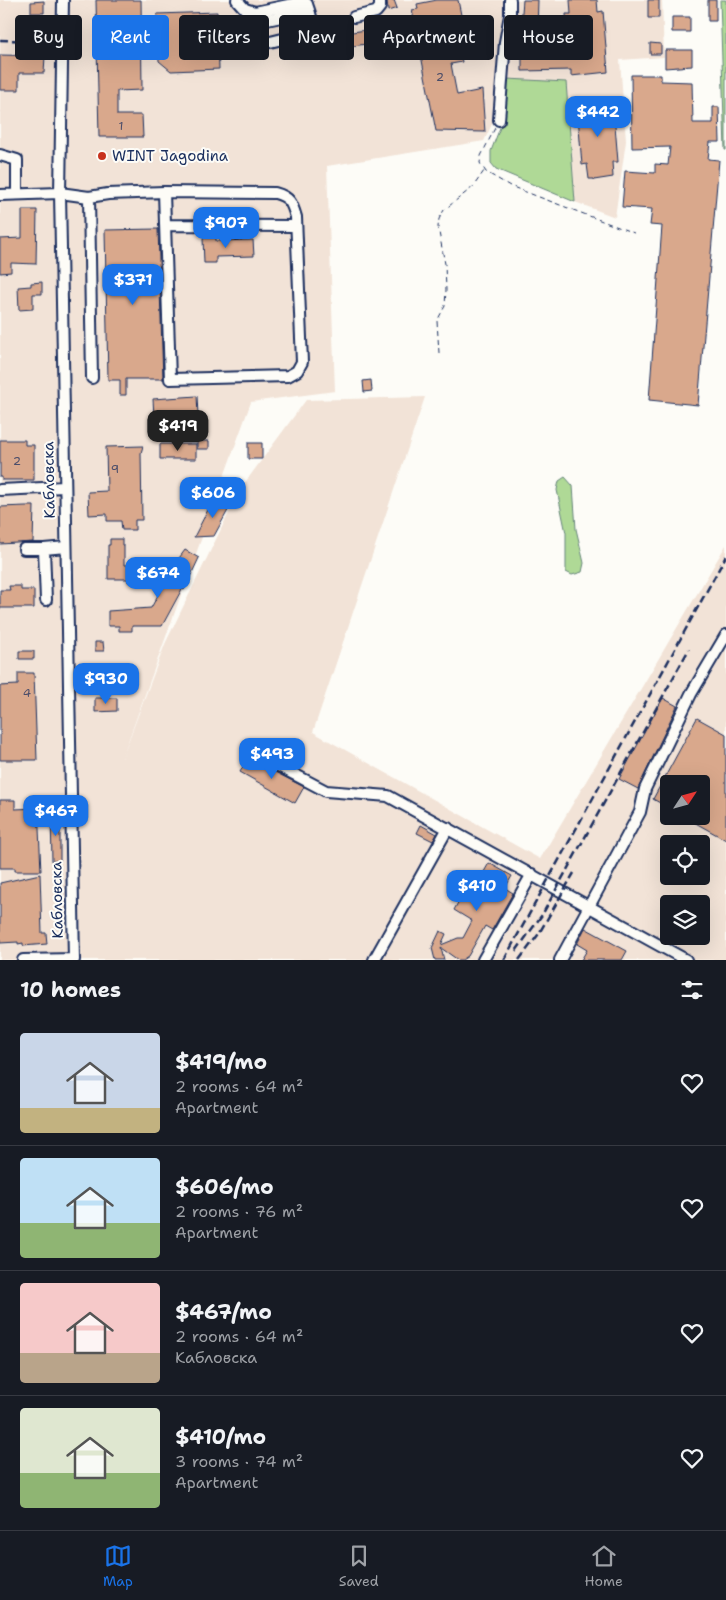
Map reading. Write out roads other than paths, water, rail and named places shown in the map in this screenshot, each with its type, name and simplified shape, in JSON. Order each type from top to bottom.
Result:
[{"type":"street","name":"Кабловска","points":[[63,0],[60,192],[74,959]]},
{"type":"street","points":[[237,0],[245,9],[255,12],[297,1],[307,4],[312,23],[311,30],[307,33],[269,42]]},
{"type":"street","points":[[354,17],[376,12],[380,7],[380,0]]},
{"type":"street","points":[[498,120],[510,0]]},
{"type":"street","points":[[250,11],[251,15]]},
{"type":"street","points":[[269,20],[309,11]]},
{"type":"street","points":[[0,155],[17,160],[17,194]]},
{"type":"street","points":[[0,195],[60,192],[89,197],[108,194],[164,192],[275,193],[284,196],[292,204],[296,217],[302,362],[297,371],[288,376],[170,379],[164,192]]},
{"type":"street","points":[[89,197],[92,378]]},
{"type":"street","points":[[165,225],[296,226]]},
{"type":"street","points":[[0,490],[64,487]]},
{"type":"street","points":[[24,549],[66,547]]},
{"type":"street","points":[[44,549],[46,600]]},
{"type":"street","points":[[560,960],[640,812],[645,789],[691,694],[726,635]]},
{"type":"street","points":[[250,751],[326,791],[388,796],[686,960]]},
{"type":"street","points":[[374,960],[448,828]]},
{"type":"street","points":[[483,960],[532,874]]},
{"type":"street","points":[[23,960],[74,959]]},
{"type":"railway","points":[[0,40],[15,40]]},
{"type":"railway","points":[[504,960],[726,556]]},
{"type":"railway","points":[[516,951],[542,915],[689,649]]},
{"type":"railway","points":[[519,960],[538,935],[574,873]]},
{"type":"place","name":"WINT Jagodina","points":[[102,156]]}]
